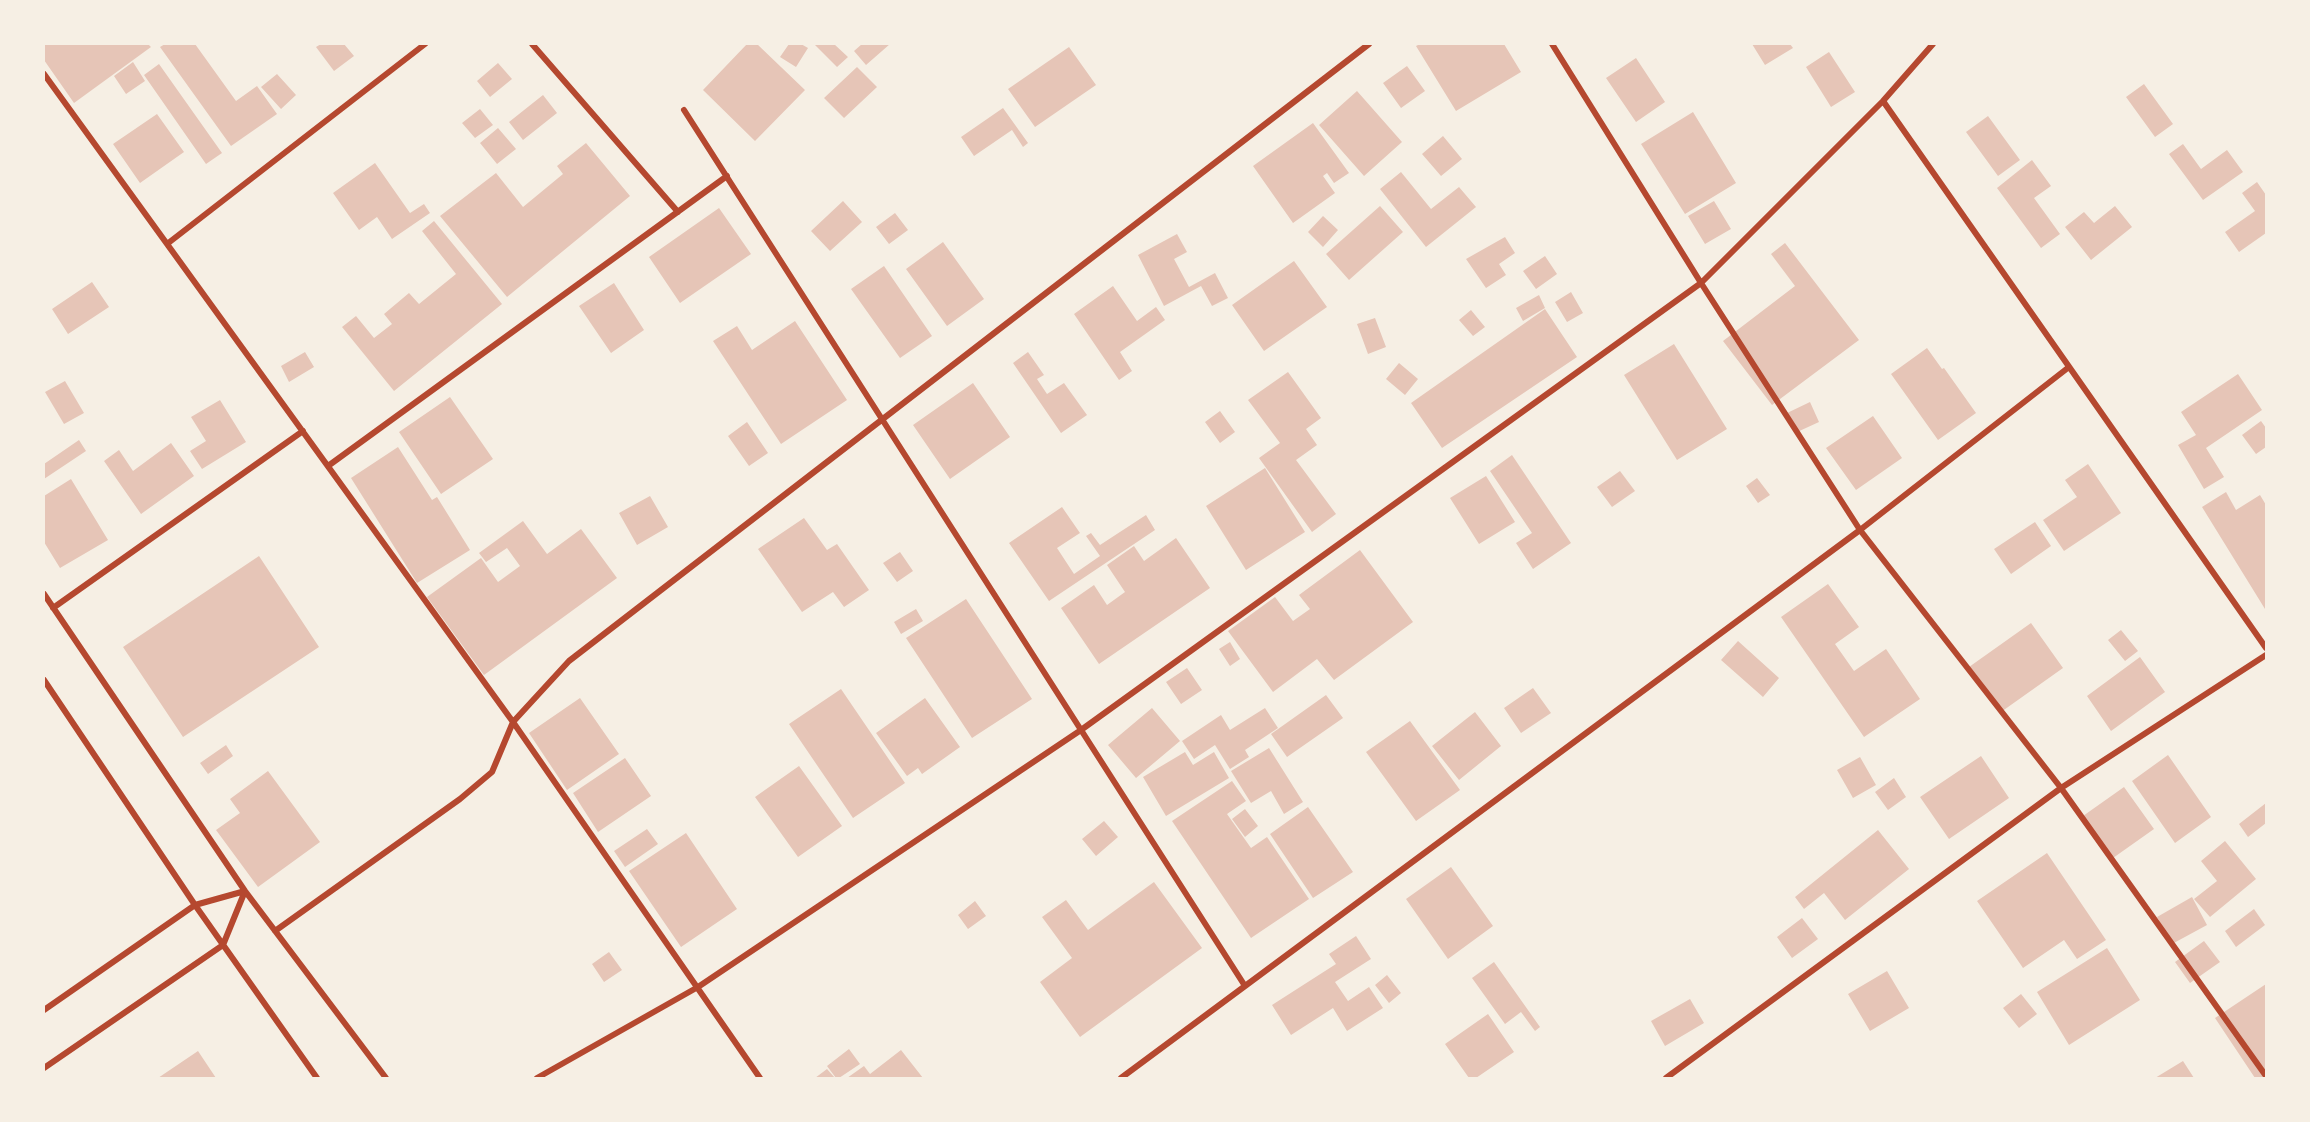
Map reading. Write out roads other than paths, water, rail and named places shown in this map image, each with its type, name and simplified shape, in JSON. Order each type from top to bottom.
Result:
[{"type":"street","points":[[166,244],[425,44]]},
{"type":"street","points":[[532,44],[678,212]]},
{"type":"street","points":[[275,931],[460,799],[492,772],[513,722],[569,661],[1369,44]]},
{"type":"street","points":[[1552,44],[1701,283],[1860,530],[2061,788],[2266,1076]]},
{"type":"street","points":[[537,1078],[698,987],[1081,730],[1701,283],[1883,101],[1934,44]]},
{"type":"street","points":[[44,74],[513,722],[760,1078]]},
{"type":"street","points":[[1883,101],[2266,648]]},
{"type":"street","points":[[684,110],[1245,986]]},
{"type":"street","points":[[328,466],[727,176]]},
{"type":"street","points":[[1120,1078],[1860,530],[2069,367]]},
{"type":"street","points":[[53,608],[303,431]]},
{"type":"street","points":[[44,594],[245,891],[386,1078]]},
{"type":"street","points":[[1666,1078],[2061,788],[2266,655]]},
{"type":"street","points":[[44,680],[223,945],[317,1078]]},
{"type":"street","points":[[44,1010],[195,904],[245,891]]},
{"type":"street","points":[[44,1068],[223,945],[245,891]]}]
